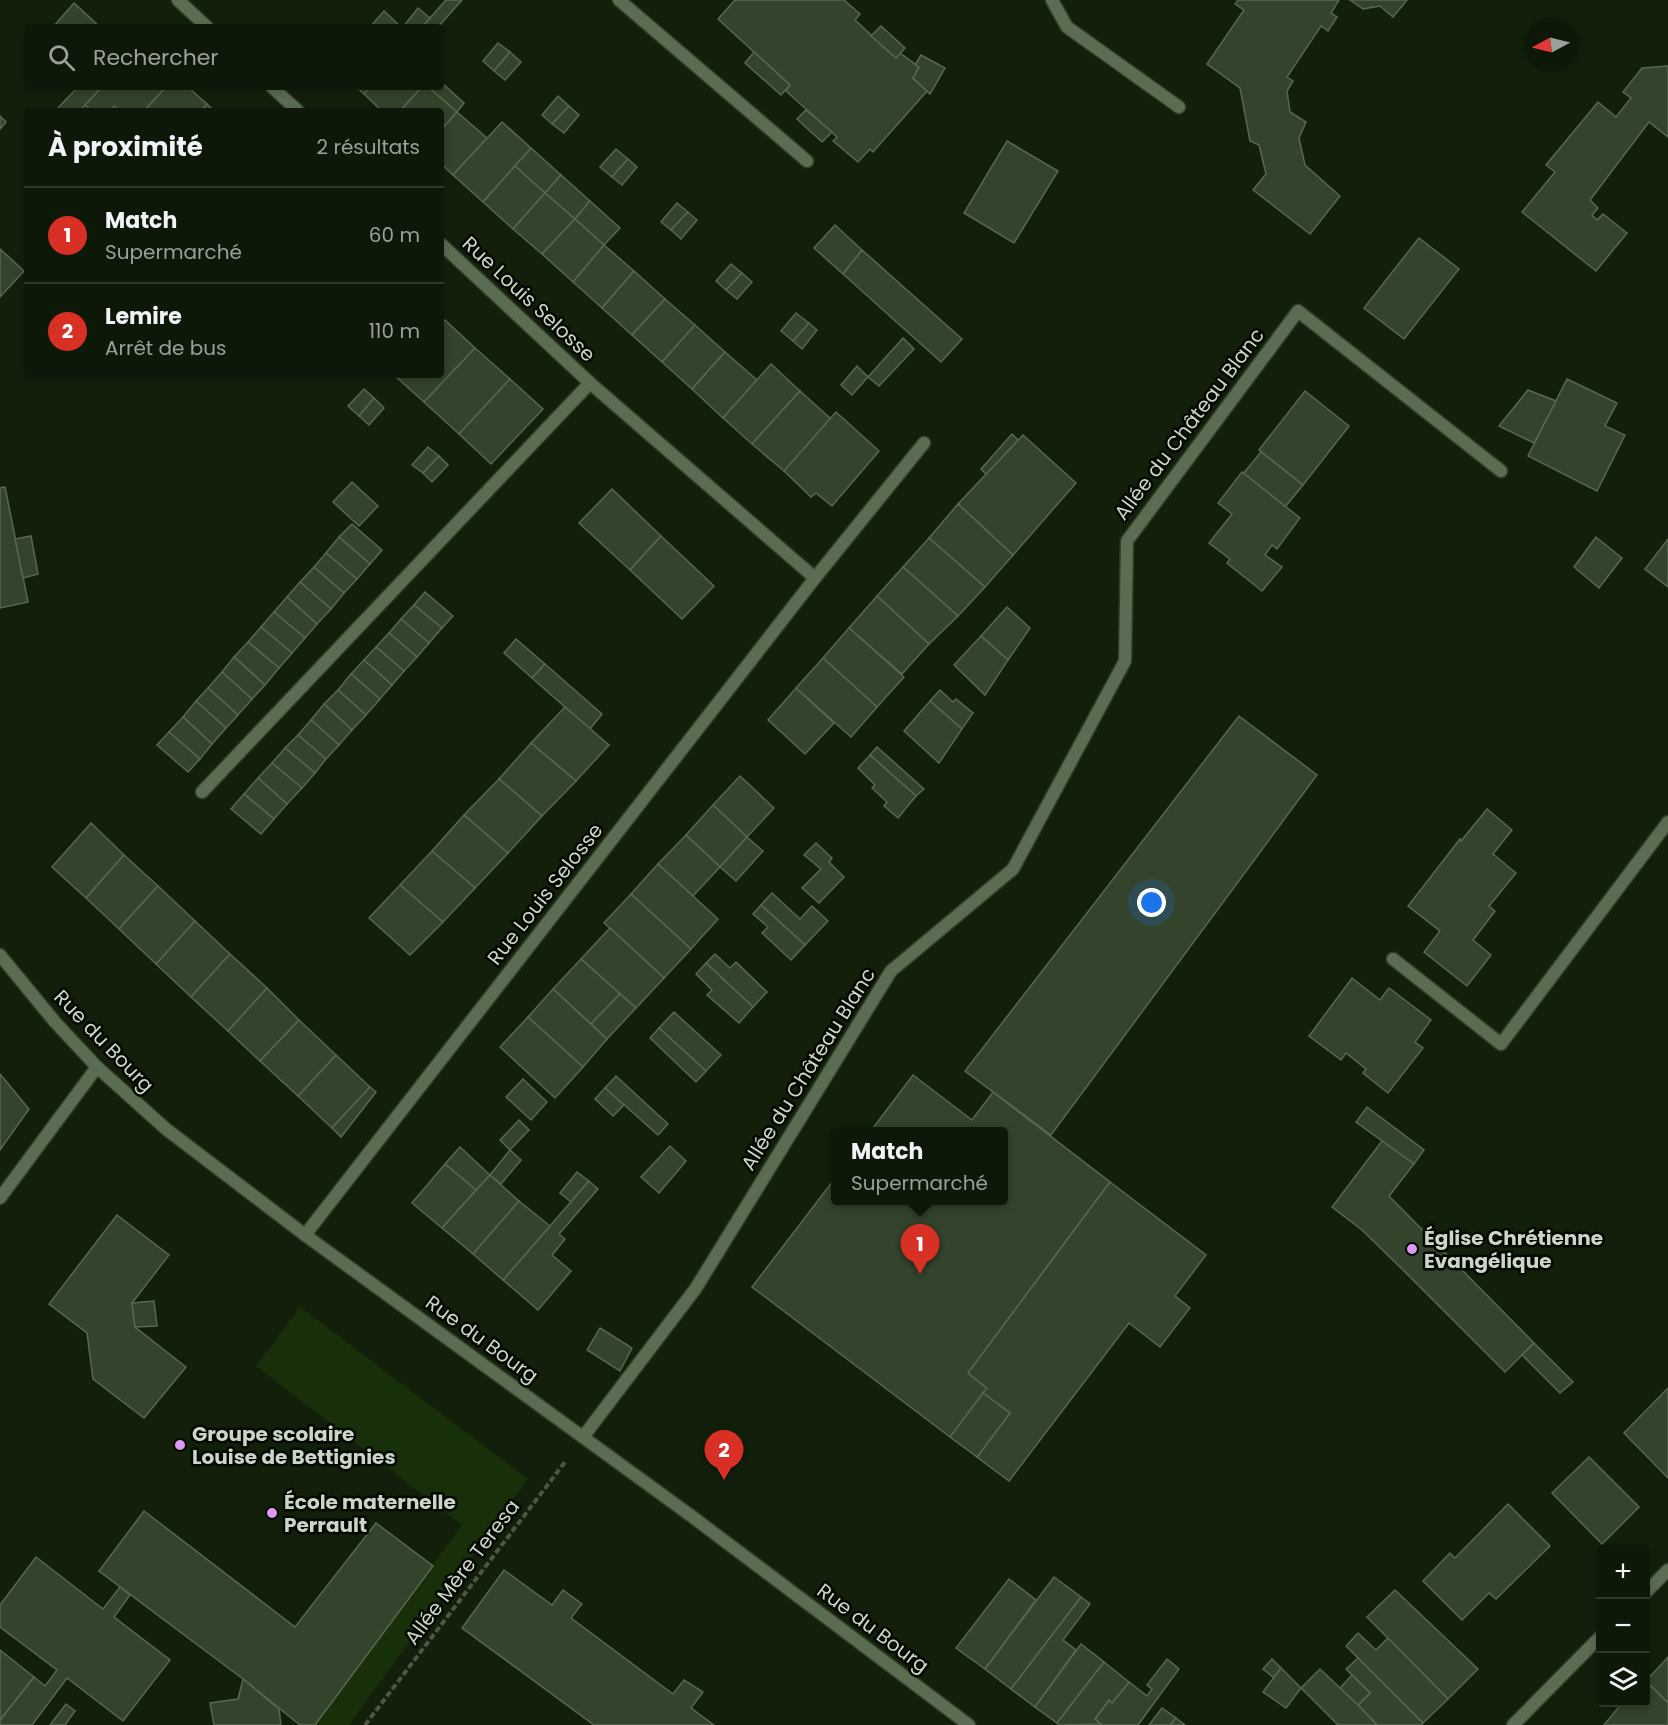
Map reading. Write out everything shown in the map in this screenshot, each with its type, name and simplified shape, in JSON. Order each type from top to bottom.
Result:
[{"type":"street","points":[[178,0],[204,24]]},
{"type":"street","points":[[619,0],[807,161]]},
{"type":"street","points":[[1052,0],[1066,27],[1179,107]]},
{"type":"street","points":[[275,90],[295,108]]},
{"type":"street","name":"Rue Louis Selosse","points":[[444,247],[590,383],[815,578]]},
{"type":"street","name":"Allée du Château Blanc","points":[[583,1437],[696,1288],[891,971],[1013,869],[1125,661],[1127,541],[1298,310],[1501,471]]},
{"type":"street","name":"Rue Louis Selosse","points":[[202,792],[590,383]]},
{"type":"street","name":"Rue Louis Selosse","points":[[305,1235],[815,578],[924,443]]},
{"type":"street","points":[[1393,958],[1501,1044],[1668,822]]},
{"type":"street","name":"Rue du Bourg","points":[[0,955],[55,1022],[97,1067],[166,1129],[305,1235],[583,1437],[969,1725]]},
{"type":"street","points":[[0,1198],[97,1067]]},
{"type":"street","points":[[1650,1588],[1668,1570]]},
{"type":"street","points":[[1514,1725],[1596,1641]]},
{"type":"path","name":"Allée Mère Teresa","points":[[365,1725],[583,1437]]},
{"type":"green space","points":[[300,1307],[528,1479],[349,1725],[315,1725],[462,1525],[256,1366]]},
{"type":"building","points":[[446,0],[462,0],[441,24],[425,24]]},
{"type":"building","points":[[735,0],[844,0],[860,14],[855,20],[896,58],[900,53],[919,67],[913,78],[927,91],[873,152],[870,149],[858,162],[833,141],[837,137],[786,91],[790,85],[718,19]]},
{"type":"building","points":[[1238,0],[1339,0],[1331,13],[1337,17],[1328,31],[1321,26],[1287,77],[1293,81],[1287,91],[1290,112],[1306,122],[1299,138],[1305,165],[1340,196],[1310,234],[1253,190],[1266,174],[1259,145],[1250,141],[1240,88],[1207,64],[1244,10],[1235,4]]},
{"type":"building","points":[[1350,0],[1407,0],[1393,17],[1380,6],[1363,9]]},
{"type":"building","points":[[74,3],[97,24],[56,24]]},
{"type":"building","points":[[418,8],[430,18],[425,24],[405,24]]},
{"type":"building","points":[[384,11],[398,24],[373,24]]},
{"type":"building","points":[[881,26],[905,48],[896,58],[871,36]]},
{"type":"building","points":[[498,43],[510,52],[494,71],[483,61]]},
{"type":"building","points":[[510,52],[521,62],[505,80],[494,71]]},
{"type":"building","points":[[754,52],[790,85],[781,95],[745,63]]},
{"type":"building","points":[[921,55],[945,68],[930,94],[913,78],[919,67],[915,65]]},
{"type":"building","points":[[1668,66],[1668,137],[1649,122],[1590,200],[1598,208],[1592,215],[1597,220],[1603,214],[1627,233],[1596,271],[1522,212],[1555,172],[1546,165],[1598,102],[1616,117],[1631,98],[1623,92],[1642,68]]},
{"type":"building","points":[[444,85],[464,103],[457,112],[431,90],[444,90]]},
{"type":"building","points":[[75,90],[99,90],[83,108],[58,108]]},
{"type":"building","points":[[99,90],[163,90],[147,108],[116,108],[114,106],[112,108],[88,108],[85,105]]},
{"type":"building","points":[[163,90],[191,90],[207,104],[204,108],[147,108]]},
{"type":"building","points":[[367,90],[419,90],[403,108],[379,108],[364,94]]},
{"type":"building","points":[[419,90],[431,90],[457,112],[444,127],[444,108],[403,108]]},
{"type":"building","points":[[558,96],[569,106],[552,124],[542,115]]},
{"type":"building","points":[[569,106],[579,115],[564,133],[552,124]]},
{"type":"building","points":[[806,110],[832,132],[822,142],[797,119]]},
{"type":"building","points":[[457,112],[487,138],[453,175],[444,167],[444,127]]},
{"type":"building","points":[[0,116],[6,122],[0,129]]},
{"type":"building","points":[[502,122],[531,148],[483,202],[453,175]]},
{"type":"building","points":[[1007,141],[1058,171],[1014,243],[964,213]]},
{"type":"building","points":[[531,148],[561,175],[545,193],[515,166]]},
{"type":"building","points":[[616,149],[628,159],[612,177],[600,167]]},
{"type":"building","points":[[628,159],[637,167],[622,185],[612,177]]},
{"type":"building","points":[[515,166],[545,193],[513,229],[483,202]]},
{"type":"building","points":[[561,175],[590,201],[575,219],[545,193]]},
{"type":"building","points":[[545,193],[575,219],[542,254],[513,229]]},
{"type":"building","points":[[590,201],[620,228],[604,245],[575,219]]},
{"type":"building","points":[[677,203],[688,212],[671,230],[661,222]]},
{"type":"building","points":[[688,212],[697,220],[681,239],[671,230]]},
{"type":"building","points":[[575,219],[604,245],[573,282],[542,254]]},
{"type":"building","points":[[835,225],[862,250],[843,274],[814,248]]},
{"type":"building","points":[[1419,238],[1459,269],[1404,339],[1364,308]]},
{"type":"building","points":[[604,245],[634,271],[602,308],[573,282]]},
{"type":"building","points":[[0,249],[24,271],[0,297]]},
{"type":"building","points":[[862,250],[962,339],[941,362],[843,274]]},
{"type":"building","points":[[731,264],[742,273],[726,290],[716,281]]},
{"type":"building","points":[[634,271],[665,299],[632,335],[602,308]]},
{"type":"building","points":[[742,273],[752,282],[737,299],[726,290]]},
{"type":"building","points":[[665,299],[695,325],[662,362],[632,335]]},
{"type":"building","points":[[796,313],[809,323],[793,341],[781,331]]},
{"type":"building","points":[[444,321],[475,348],[424,402],[397,378],[444,378]]},
{"type":"building","points":[[809,323],[817,330],[802,349],[793,341]]},
{"type":"building","points":[[695,325],[725,352],[692,389],[662,362]]},
{"type":"building","points":[[903,338],[914,349],[879,386],[868,377]]},
{"type":"building","points":[[475,348],[510,379],[459,434],[424,402]]},
{"type":"building","points":[[725,352],[757,380],[723,418],[692,389]]},
{"type":"building","points":[[771,364],[800,391],[752,444],[723,418]]},
{"type":"building","points":[[857,366],[868,377],[852,395],[841,385]]},
{"type":"building","points":[[510,379],[543,409],[491,464],[459,434]]},
{"type":"building","points":[[1567,379],[1617,403],[1605,426],[1625,435],[1597,491],[1528,456]]},
{"type":"building","points":[[364,389],[374,398],[359,416],[348,406]]},
{"type":"building","points":[[1528,390],[1556,401],[1534,443],[1499,426]]},
{"type":"building","points":[[800,391],[831,419],[784,471],[752,444]]},
{"type":"building","points":[[1305,391],[1349,426],[1303,485],[1259,450]]},
{"type":"building","points":[[374,398],[384,408],[369,425],[359,416]]},
{"type":"building","points":[[836,412],[879,451],[832,506],[816,493],[811,497],[784,471]]},
{"type":"building","points":[[1012,434],[1019,441],[987,475],[981,469]]},
{"type":"building","points":[[1023,435],[1076,483],[1013,555],[958,504]]},
{"type":"building","points":[[428,447],[439,456],[423,473],[412,465]]},
{"type":"building","points":[[1261,452],[1303,485],[1285,507],[1243,474]]},
{"type":"building","points":[[439,456],[448,465],[432,482],[423,473]]},
{"type":"building","points":[[1242,472],[1300,518],[1277,549],[1272,545],[1265,555],[1282,567],[1262,591],[1227,563],[1230,559],[1209,543],[1232,514],[1218,503]]},
{"type":"building","points":[[352,482],[378,506],[359,526],[333,502]]},
{"type":"building","points":[[5,487],[28,602],[0,608],[0,488]]},
{"type":"building","points":[[612,489],[661,536],[630,570],[579,523]]},
{"type":"building","points":[[958,504],[1013,555],[985,587],[929,538]]},
{"type":"building","points":[[352,524],[382,550],[370,564],[339,537]]},
{"type":"building","points":[[31,536],[38,574],[23,578],[15,539]]},
{"type":"building","points":[[661,536],[714,586],[682,619],[630,570]]},
{"type":"building","points":[[339,537],[370,564],[357,579],[326,553]]},
{"type":"building","points":[[1596,537],[1622,558],[1599,588],[1574,567]]},
{"type":"building","points":[[929,538],[985,587],[958,616],[903,567]]},
{"type":"building","points":[[1668,539],[1668,587],[1645,569]]},
{"type":"building","points":[[326,553],[357,579],[344,593],[314,567]]},
{"type":"building","points":[[314,567],[344,593],[331,609],[300,582]]},
{"type":"building","points":[[903,567],[958,616],[929,644],[877,596]]},
{"type":"building","points":[[300,582],[331,609],[317,624],[287,597]]},
{"type":"building","points":[[425,592],[453,616],[442,628],[414,605]]},
{"type":"building","points":[[877,596],[929,644],[902,674],[849,628]]},
{"type":"building","points":[[287,597],[317,624],[305,638],[274,612]]},
{"type":"building","points":[[414,605],[442,628],[429,643],[401,619]]},
{"type":"building","points":[[1007,607],[1030,628],[1008,660],[981,636]]},
{"type":"building","points":[[274,612],[305,638],[292,653],[261,627]]},
{"type":"building","points":[[401,619],[429,643],[417,657],[389,633]]},
{"type":"building","points":[[261,627],[292,653],[279,668],[248,642]]},
{"type":"building","points":[[849,628],[904,677],[877,707],[823,658]]},
{"type":"building","points":[[389,633],[417,657],[404,671],[376,647]]},
{"type":"building","points":[[981,636],[1008,660],[985,695],[954,665]]},
{"type":"building","points":[[516,639],[545,664],[532,678],[504,653]]},
{"type":"building","points":[[248,642],[279,668],[265,685],[234,657]]},
{"type":"building","points":[[376,647],[404,671],[392,685],[364,660]]},
{"type":"building","points":[[234,657],[265,685],[252,699],[222,672]]},
{"type":"building","points":[[823,658],[877,707],[851,737],[796,688]]},
{"type":"building","points":[[364,660],[392,685],[380,699],[351,674]]},
{"type":"building","points":[[545,664],[602,714],[590,729],[532,678]]},
{"type":"building","points":[[222,672],[252,699],[238,715],[208,688]]},
{"type":"building","points":[[351,674],[380,699],[366,715],[338,690]]},
{"type":"building","points":[[208,688],[238,715],[226,728],[196,701]]},
{"type":"building","points":[[796,688],[834,723],[805,754],[768,720]]},
{"type":"building","points":[[338,690],[366,715],[352,730],[324,704]]},
{"type":"building","points":[[940,690],[953,702],[956,699],[973,713],[962,729],[930,701]]},
{"type":"building","points":[[196,701],[226,728],[212,744],[183,717]]},
{"type":"building","points":[[930,701],[962,729],[939,763],[904,731]]},
{"type":"building","points":[[324,704],[352,730],[339,745],[311,720]]},
{"type":"building","points":[[565,707],[609,745],[576,781],[531,743]]},
{"type":"building","points":[[1239,716],[1317,775],[1051,1135],[965,1071]]},
{"type":"building","points":[[183,717],[212,744],[200,759],[169,732]]},
{"type":"building","points":[[311,720],[339,745],[326,759],[298,735]]},
{"type":"building","points":[[169,732],[200,759],[188,772],[157,745]]},
{"type":"building","points":[[298,735],[326,759],[315,773],[285,748]]},
{"type":"building","points":[[531,743],[576,781],[542,816],[499,779]]},
{"type":"building","points":[[877,747],[924,789],[916,796],[870,755]]},
{"type":"building","points":[[285,748],[315,773],[302,788],[272,763]]},
{"type":"building","points":[[870,755],[916,796],[898,818],[884,806],[887,802],[872,788],[875,785],[858,768]]},
{"type":"building","points":[[272,763],[302,788],[287,804],[258,778]]},
{"type":"building","points":[[740,776],[774,808],[747,837],[713,805]]},
{"type":"building","points":[[258,778],[287,804],[274,819],[244,794]]},
{"type":"building","points":[[499,779],[542,816],[508,853],[464,815]]},
{"type":"building","points":[[244,794],[274,819],[261,834],[231,809]]},
{"type":"building","points":[[713,805],[747,837],[720,867],[686,835]]},
{"type":"building","points":[[1487,809],[1512,830],[1493,854],[1516,873],[1489,906],[1495,911],[1473,940],[1491,955],[1467,986],[1424,952],[1440,931],[1408,906],[1460,839],[1461,841]]},
{"type":"building","points":[[464,815],[508,853],[475,888],[432,851]]},
{"type":"building","points":[[91,823],[124,855],[86,898],[52,867]]},
{"type":"building","points":[[686,835],[720,867],[693,896],[658,864]]},
{"type":"building","points":[[747,837],[763,851],[736,881],[720,867]]},
{"type":"building","points":[[816,843],[832,858],[829,862],[844,877],[819,903],[802,888],[821,869],[804,855]]},
{"type":"building","points":[[432,851],[475,888],[443,922],[400,885]]},
{"type":"building","points":[[124,855],[158,886],[119,929],[86,898]]},
{"type":"building","points":[[658,864],[718,919],[691,949],[631,894]]},
{"type":"building","points":[[400,885],[443,922],[410,955],[369,918]]},
{"type":"building","points":[[158,886],[195,921],[156,964],[119,929]]},
{"type":"building","points":[[772,893],[800,919],[812,906],[828,921],[805,945],[761,905]]},
{"type":"building","points":[[631,894],[691,949],[664,978],[604,923]]},
{"type":"building","points":[[761,905],[805,945],[791,960],[762,933],[768,927],[753,914]]},
{"type":"building","points":[[195,921],[230,954],[191,997],[156,964]]},
{"type":"building","points":[[610,928],[664,978],[636,1008],[581,959]]},
{"type":"building","points":[[230,954],[267,988],[228,1031],[191,997]]},
{"type":"building","points":[[715,954],[730,968],[736,962],[767,992],[753,1007],[706,963]]},
{"type":"building","points":[[581,959],[620,994],[591,1024],[553,989]]},
{"type":"building","points":[[706,963],[753,1007],[739,1023],[707,995],[712,990],[696,974]]},
{"type":"building","points":[[1352,978],[1380,1000],[1389,988],[1431,1020],[1415,1042],[1423,1048],[1388,1093],[1363,1073],[1366,1069],[1346,1053],[1341,1060],[1309,1036]]},
{"type":"building","points":[[267,988],[299,1020],[260,1061],[228,1031]]},
{"type":"building","points":[[553,989],[607,1039],[583,1067],[528,1017]]},
{"type":"building","points":[[620,994],[636,1008],[607,1039],[591,1024]]},
{"type":"building","points":[[674,1012],[721,1055],[706,1071],[659,1028]]},
{"type":"building","points":[[528,1017],[583,1067],[555,1098],[500,1047]]},
{"type":"building","points":[[299,1020],[336,1055],[298,1096],[260,1061]]},
{"type":"building","points":[[659,1028],[706,1071],[696,1082],[650,1038]]},
{"type":"building","points":[[336,1055],[370,1087],[332,1128],[298,1096]]},
{"type":"building","points":[[0,1074],[29,1109],[0,1150]]},
{"type":"building","points":[[913,1075],[972,1120],[993,1092],[1110,1182],[968,1373],[987,1388],[950,1437],[752,1287],[831,1184],[831,1205],[1008,1205],[1008,1127],[874,1127]]},
{"type":"building","points":[[616,1076],[668,1124],[658,1135],[605,1088]]},
{"type":"building","points":[[523,1079],[547,1102],[531,1120],[506,1097]]},
{"type":"building","points":[[370,1087],[376,1092],[341,1137],[332,1128]]},
{"type":"building","points":[[605,1088],[624,1105],[613,1116],[595,1099]]},
{"type":"building","points":[[1367,1107],[1424,1150],[1414,1164],[1356,1122]]},
{"type":"building","points":[[519,1120],[529,1130],[510,1150],[500,1140]]},
{"type":"building","name":"Église Chrétienne Evangélique","points":[[1382,1141],[1414,1164],[1389,1196],[1534,1343],[1505,1372],[1362,1230],[1332,1207]]},
{"type":"building","points":[[670,1146],[686,1161],[659,1193],[641,1177]]},
{"type":"building","points":[[460,1147],[490,1175],[476,1190],[445,1164]]},
{"type":"building","points":[[510,1150],[521,1160],[501,1184],[490,1175]]},
{"type":"building","points":[[445,1164],[476,1190],[442,1228],[412,1203]]},
{"type":"building","points":[[577,1172],[589,1181],[571,1202],[560,1193]]},
{"type":"building","points":[[490,1175],[519,1201],[473,1254],[442,1228]]},
{"type":"building","points":[[589,1181],[598,1189],[559,1234],[565,1239],[552,1255],[571,1271],[538,1310],[503,1280]]},
{"type":"building","points":[[1110,1182],[1206,1255],[1175,1296],[1190,1308],[1160,1347],[1129,1323],[1009,1481],[977,1457],[1010,1413],[983,1393],[987,1388],[968,1373]]},
{"type":"building","points":[[519,1201],[550,1226],[503,1280],[473,1254]]},
{"type":"building","points":[[117,1215],[169,1255],[132,1303],[135,1327],[186,1367],[144,1418],[93,1379],[87,1333],[49,1304]]},
{"type":"building","points":[[154,1301],[157,1326],[135,1327],[132,1303]]},
{"type":"building","points":[[600,1328],[632,1348],[620,1371],[587,1350]]},
{"type":"building","points":[[1534,1343],[1573,1382],[1560,1393],[1522,1355]]},
{"type":"building","points":[[1668,1388],[1668,1478],[1624,1433]]},
{"type":"building","points":[[983,1393],[1010,1413],[977,1457],[950,1437]]},
{"type":"building","points":[[1589,1457],[1639,1507],[1602,1544],[1552,1493]]},
{"type":"building","points":[[1508,1504],[1550,1546],[1496,1599],[1489,1593],[1462,1620],[1423,1581],[1450,1553],[1455,1558]]},
{"type":"building","points":[[144,1511],[295,1627],[376,1523],[433,1566],[315,1725],[300,1725],[243,1679],[99,1571]]},
{"type":"building","points":[[36,1557],[103,1609],[120,1587],[130,1595],[114,1617],[170,1660],[123,1721],[67,1678],[32,1725],[0,1725],[0,1720],[34,1677],[45,1686],[57,1670],[0,1627],[0,1605]]},
{"type":"building","points":[[504,1570],[552,1605],[563,1590],[582,1604],[571,1618],[673,1694],[684,1680],[703,1692],[691,1708],[714,1725],[594,1725],[462,1628]]},
{"type":"building","points":[[1054,1577],[1081,1597],[1011,1689],[985,1669]]},
{"type":"building","points":[[1009,1579],[1036,1600],[985,1669],[956,1648]]},
{"type":"building","points":[[1395,1590],[1478,1669],[1448,1699],[1367,1617]]},
{"type":"building","points":[[1081,1597],[1090,1604],[1063,1640],[1076,1650],[1035,1707],[1011,1689]]},
{"type":"building","points":[[1358,1633],[1376,1650],[1388,1638],[1448,1699],[1423,1723],[1346,1646]]},
{"type":"building","points":[[1081,1644],[1104,1662],[1057,1723],[1035,1707]]},
{"type":"building","points":[[0,1650],[34,1677],[0,1720]]},
{"type":"building","points":[[1668,1657],[1668,1703],[1650,1685],[1650,1677]]},
{"type":"building","points":[[1358,1658],[1423,1723],[1422,1725],[1377,1725],[1358,1705],[1370,1693],[1346,1669]]},
{"type":"building","points":[[1167,1659],[1179,1669],[1138,1725],[1099,1725],[1101,1724],[1095,1719],[1109,1700],[1112,1703],[1129,1682],[1147,1696],[1152,1689],[1147,1685]]},
{"type":"building","points":[[1272,1659],[1281,1668],[1274,1678],[1263,1669]]},
{"type":"building","points":[[1104,1662],[1129,1682],[1112,1703],[1109,1700],[1095,1719],[1101,1724],[1060,1725],[1057,1723]]},
{"type":"building","points":[[1281,1668],[1301,1688],[1286,1708],[1263,1692]]},
{"type":"building","points":[[1320,1669],[1377,1725],[1338,1725],[1301,1688]]},
{"type":"building","points":[[1352,1675],[1370,1693],[1358,1705],[1340,1688]]},
{"type":"building","points":[[243,1679],[279,1709],[281,1725],[214,1725],[210,1703],[238,1699]]},
{"type":"building","points":[[1650,1685],[1668,1703],[1668,1725],[1604,1725],[1619,1707],[1650,1707]]},
{"type":"building","points":[[66,1704],[75,1711],[65,1725],[50,1725]]},
{"type":"building","points":[[1162,1708],[1176,1718],[1170,1725],[1149,1725]]},
{"type":"building","points":[[1176,1718],[1185,1725],[1170,1725]]},
{"type":"place","name":"Église Chrétienne Evangélique","points":[[1412,1249]]},
{"type":"place","name":"Match","points":[[920,1274]]},
{"type":"place","name":"Groupe scolaire Louise de Bettignies","points":[[180,1445]]},
{"type":"place","name":"Lemire","points":[[724,1480]]},
{"type":"place","name":"École maternelle Perrault","points":[[272,1513]]}]
